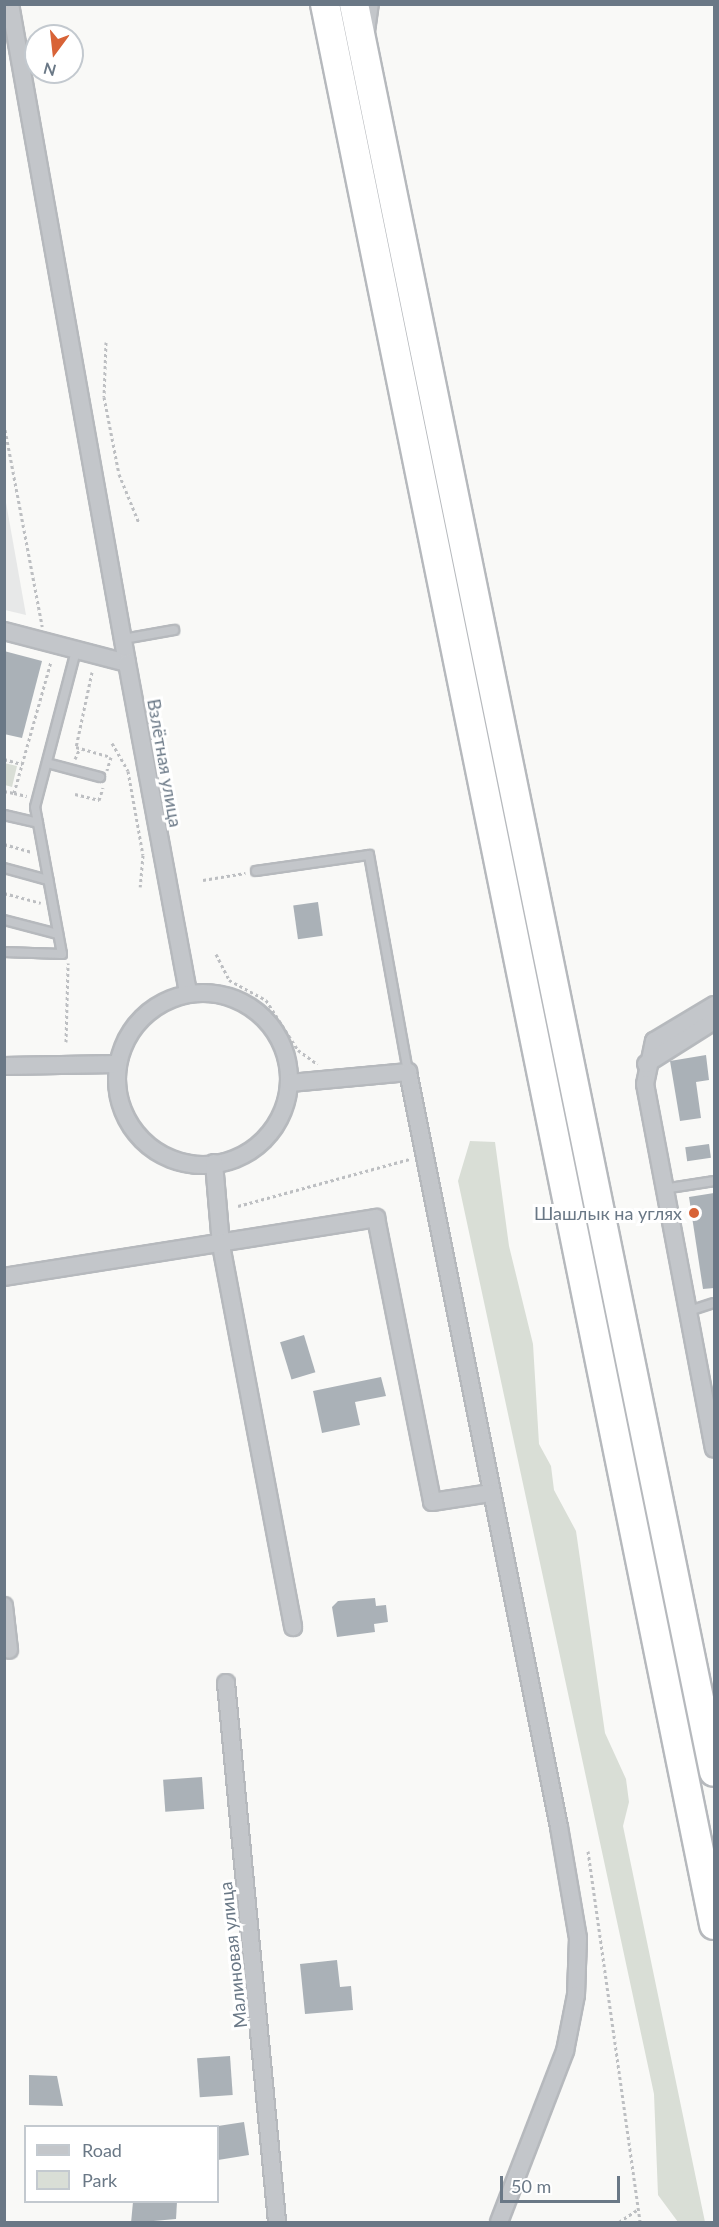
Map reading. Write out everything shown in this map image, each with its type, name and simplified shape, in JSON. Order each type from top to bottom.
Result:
[{"type":"highway","points":[[325,4],[714,1925]]},
{"type":"highway","points":[[354,4],[714,1772]]},
{"type":"street","name":"Взлётная улица","points":[[10,4],[188,993]]},
{"type":"street","points":[[363,47],[370,4]]},
{"type":"street","points":[[4,631],[127,663]]},
{"type":"street","points":[[188,993],[219,993],[248,1005],[272,1025],[286,1052],[290,1083],[281,1117],[260,1145],[214,1163],[194,1165],[160,1154],[134,1131],[118,1100],[117,1064],[130,1031],[155,1006],[188,993]]},
{"type":"street","points":[[714,1005],[654,1041],[646,1064],[662,1189],[714,1449]]},
{"type":"street","points":[[646,1064],[714,1021]]},
{"type":"street","points":[[4,1066],[117,1064]]},
{"type":"street","points":[[290,1083],[408,1072],[578,1938],[576,1995],[565,2051],[499,2223]]},
{"type":"street","points":[[214,1163],[221,1245],[293,1627]]},
{"type":"street","points":[[4,1277],[221,1245],[376,1218],[432,1502],[491,1493]]},
{"type":"street","points":[[4,1606],[9,1650]]},
{"type":"street","name":"Малиновая улица","points":[[226,1683],[277,2223]]},
{"type":"lane","points":[[123,639],[174,630]]},
{"type":"lane","points":[[4,952],[62,954],[35,807],[76,651]]},
{"type":"lane","points":[[47,763],[100,777]]},
{"type":"lane","points":[[4,815],[38,824]]},
{"type":"lane","points":[[256,872],[369,855],[408,1072]]},
{"type":"lane","points":[[4,868],[48,879]]},
{"type":"lane","points":[[4,920],[58,934]]},
{"type":"lane","points":[[662,1189],[714,1181]]},
{"type":"lane","points":[[686,1312],[714,1303]]},
{"type":"path","points":[[106,342],[104,397],[119,474],[139,524]]},
{"type":"path","points":[[4,424],[45,642]]},
{"type":"path","points":[[4,791],[14,793],[51,661],[96,673],[76,747],[111,757],[99,800],[75,794]]},
{"type":"path","points":[[112,743],[128,771],[143,855],[141,886]]},
{"type":"path","points":[[4,759],[22,764]]},
{"type":"path","points":[[4,844],[34,852]]},
{"type":"path","points":[[203,880],[256,872]]},
{"type":"path","points":[[4,893],[41,903]]},
{"type":"path","points":[[216,954],[229,980],[266,1000],[298,1050],[343,1078]]},
{"type":"path","points":[[238,1206],[411,1158]]},
{"type":"path","points":[[588,1851],[640,2223]]},
{"type":"path","points":[[619,2223],[638,2209]]},
{"type":"shaded area","points":[[5,497],[26,615],[5,610]]},
{"type":"green space","points":[[4,763],[17,766],[12,787],[5,785]]},
{"type":"green space","points":[[470,1141],[495,1142],[509,1246],[533,1344],[539,1444],[551,1466],[554,1490],[576,1531],[605,1733],[626,1779],[629,1802],[623,1826],[705,2222],[678,2222],[658,2195],[654,2094],[458,1181]]},
{"type":"building","points":[[4,651],[42,661],[22,738],[4,734]]},
{"type":"building","points":[[318,902],[323,936],[298,939],[293,905]]},
{"type":"building","points":[[706,1055],[709,1080],[696,1082],[701,1118],[680,1121],[670,1061]]},
{"type":"building","points":[[709,1144],[711,1158],[687,1161],[685,1147]]},
{"type":"building","points":[[714,1193],[714,1288],[703,1289],[689,1197]]},
{"type":"building","points":[[304,1335],[315,1372],[291,1380],[280,1342]]},
{"type":"building","points":[[381,1377],[386,1396],[355,1402],[360,1425],[322,1433],[313,1391]]},
{"type":"building","points":[[375,1598],[376,1606],[386,1605],[388,1622],[374,1624],[375,1632],[337,1637],[332,1607],[338,1601]]},
{"type":"building","points":[[202,1777],[204,1809],[165,1812],[163,1780]]},
{"type":"building","points":[[337,1960],[340,1987],[351,1986],[353,2010],[305,2014],[300,1964]]},
{"type":"building","points":[[230,2056],[233,2095],[200,2097],[197,2058]]},
{"type":"building","points":[[29,2075],[57,2076],[63,2106],[29,2105]]},
{"type":"building","points":[[244,2122],[249,2155],[219,2160],[219,2126]]},
{"type":"building","points":[[133,2203],[177,2203],[176,2219],[131,2223]]},
{"type":"place","name":"Шашлык на углях","points":[[694,1213]]}]
